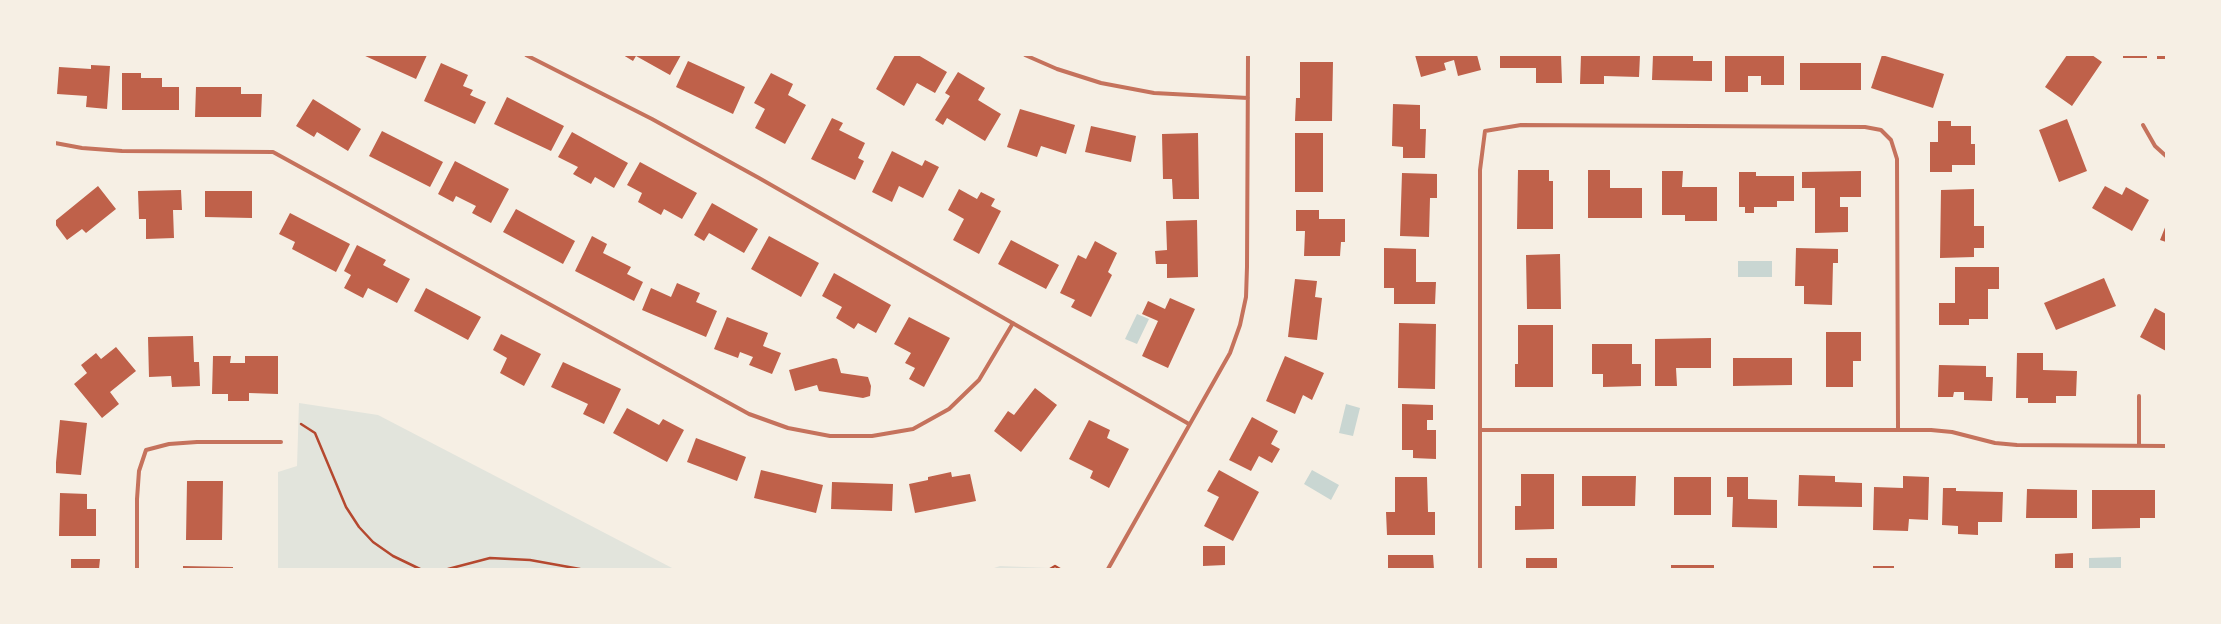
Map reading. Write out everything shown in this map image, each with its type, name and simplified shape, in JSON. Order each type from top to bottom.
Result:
[{"type":"street","points":[[526,55],[652,119],[752,174],[1190,424]]},
{"type":"street","points":[[1025,55],[1057,69],[1102,83],[1154,94],[1248,98]]},
{"type":"street","points":[[1108,569],[1230,353],[1240,325],[1246,296],[1248,55]]},
{"type":"street","points":[[1480,569],[1480,170],[1486,131],[1521,125],[1865,127],[1880,130],[1891,140],[1898,159],[1898,429]]},
{"type":"street","points":[[2143,125],[2155,146],[2166,156]]},
{"type":"street","points":[[55,143],[122,151],[273,152],[749,414],[788,428],[830,436],[872,436],[913,429],[949,409],[980,380],[1013,323]]},
{"type":"street","points":[[2139,396],[2139,446]]},
{"type":"street","points":[[1481,430],[1898,429],[1952,432],[1995,443],[2017,445],[2166,446]]},
{"type":"street","points":[[137,569],[138,492],[140,471],[146,450],[169,444],[190,442],[281,442]]},
{"type":"path","points":[[301,424],[315,433],[346,507],[359,527],[373,542],[394,556],[420,569]]},
{"type":"path","points":[[448,569],[490,558],[530,560],[580,569]]},
{"type":"path","points":[[1050,569],[1055,566],[1060,569]]},
{"type":"shaded area","points":[[1738,261],[1772,261],[1772,277],[1738,277]]},
{"type":"shaded area","points":[[1137,314],[1149,319],[1137,344],[1125,339]]},
{"type":"shaded area","points":[[299,403],[378,415],[674,569],[278,569],[278,472],[297,466]]},
{"type":"shaded area","points":[[1346,404],[1360,408],[1353,436],[1339,433]]},
{"type":"shaded area","points":[[1312,470],[1339,485],[1331,500],[1304,484]]},
{"type":"shaded area","points":[[2121,557],[2121,569],[2089,569],[2089,558]]},
{"type":"shaded area","points":[[1000,566],[1074,569],[991,569]]},
{"type":"building","points":[[363,55],[427,55],[416,79]]},
{"type":"building","points":[[623,55],[681,55],[670,75],[636,56],[633,61]]},
{"type":"building","points":[[895,55],[918,55],[947,72],[935,93],[917,83],[904,106],[876,89]]},
{"type":"building","points":[[1415,55],[1477,55],[1481,70],[1458,76],[1454,60],[1444,63],[1446,70],[1421,77]]},
{"type":"building","points":[[1500,55],[1561,55],[1562,83],[1536,83],[1536,68],[1500,68]]},
{"type":"building","points":[[1581,55],[1640,55],[1639,77],[1604,76],[1604,84],[1580,84]]},
{"type":"building","points":[[1653,55],[1693,55],[1693,61],[1712,61],[1712,81],[1652,80]]},
{"type":"building","points":[[1725,55],[1784,55],[1784,85],[1761,85],[1761,76],[1748,76],[1748,92],[1725,92]]},
{"type":"building","points":[[1882,55],[1944,74],[1933,108],[1871,88]]},
{"type":"building","points":[[2067,55],[2092,55],[2102,62],[2072,106],[2045,87]]},
{"type":"building","points":[[2123,55],[2147,55],[2147,58],[2123,58]]},
{"type":"building","points":[[2157,55],[2166,55],[2166,59],[2157,59]]},
{"type":"building","points":[[688,61],[745,87],[733,114],[676,87]]},
{"type":"building","points":[[1300,62],[1333,62],[1332,121],[1295,121],[1296,98],[1300,98]]},
{"type":"building","points":[[441,63],[468,75],[463,86],[473,90],[470,95],[486,102],[475,124],[424,101]]},
{"type":"building","points":[[1800,63],[1861,63],[1861,90],[1800,90]]},
{"type":"building","points":[[91,65],[110,66],[107,109],[86,107],[87,96],[57,94],[59,67],[91,69]]},
{"type":"building","points":[[958,72],[985,88],[978,100],[1001,114],[985,141],[947,118],[943,125],[935,120],[950,96],[945,93]]},
{"type":"building","points":[[122,73],[141,73],[141,78],[162,78],[162,87],[179,87],[179,110],[122,110]]},
{"type":"building","points":[[771,73],[793,84],[788,95],[806,105],[785,144],[755,128],[765,109],[754,103]]},
{"type":"building","points":[[196,87],[241,87],[241,94],[262,94],[261,117],[195,117]]},
{"type":"building","points":[[507,97],[564,126],[551,151],[494,124]]},
{"type":"building","points":[[313,99],[361,129],[348,151],[317,132],[314,137],[296,126]]},
{"type":"building","points":[[1393,104],[1420,105],[1420,129],[1426,129],[1425,158],[1403,158],[1403,147],[1392,146]]},
{"type":"building","points":[[1020,109],[1075,125],[1066,154],[1041,146],[1037,157],[1007,147]]},
{"type":"building","points":[[832,118],[843,123],[839,130],[865,143],[858,158],[864,161],[855,180],[811,159]]},
{"type":"building","points":[[2067,119],[2087,171],[2059,182],[2039,130]]},
{"type":"building","points":[[1938,121],[1951,121],[1951,126],[1971,126],[1971,144],[1975,144],[1975,165],[1952,165],[1952,172],[1930,172],[1930,142],[1938,142]]},
{"type":"building","points":[[1091,126],[1136,136],[1131,162],[1085,152]]},
{"type":"building","points":[[382,131],[443,162],[430,187],[369,156]]},
{"type":"building","points":[[572,132],[628,163],[614,188],[595,177],[591,184],[573,174],[578,167],[558,157]]},
{"type":"building","points":[[1198,133],[1199,199],[1173,199],[1172,179],[1163,179],[1162,134]]},
{"type":"building","points":[[1295,133],[1323,133],[1323,192],[1295,192]]},
{"type":"building","points":[[892,151],[922,166],[925,160],[939,167],[923,198],[899,186],[892,202],[872,192]]},
{"type":"building","points":[[455,161],[509,189],[491,223],[472,213],[476,206],[456,196],[453,202],[438,194]]},
{"type":"building","points":[[640,162],[697,193],[682,219],[664,209],[661,215],[638,202],[642,193],[627,185]]},
{"type":"building","points":[[1518,170],[1549,170],[1549,181],[1553,181],[1553,229],[1517,229]]},
{"type":"building","points":[[1588,170],[1610,170],[1610,188],[1642,188],[1642,218],[1588,218]]},
{"type":"building","points":[[1662,171],[1683,171],[1682,187],[1717,187],[1717,221],[1685,221],[1685,215],[1662,215]]},
{"type":"building","points":[[1861,171],[1861,197],[1840,197],[1840,207],[1848,207],[1848,232],[1815,233],[1815,188],[1802,188],[1802,172]]},
{"type":"building","points":[[1739,172],[1756,172],[1756,176],[1794,176],[1794,201],[1777,201],[1777,207],[1754,207],[1754,213],[1745,213],[1745,207],[1739,207]]},
{"type":"building","points":[[1402,173],[1437,174],[1437,198],[1430,198],[1429,237],[1400,236]]},
{"type":"building","points":[[98,186],[116,209],[86,233],[82,229],[67,240],[55,224],[55,221]]},
{"type":"building","points":[[2105,186],[2122,195],[2126,187],[2149,200],[2132,231],[2092,208]]},
{"type":"building","points":[[959,189],[977,199],[981,192],[995,199],[991,206],[1001,211],[979,254],[953,240],[964,219],[948,210]]},
{"type":"building","points":[[1974,189],[1974,226],[1984,226],[1984,248],[1974,248],[1974,257],[1940,258],[1941,190]]},
{"type":"building","points":[[181,190],[182,210],[173,210],[174,238],[146,239],[146,219],[139,219],[138,191]]},
{"type":"building","points":[[205,191],[252,191],[252,218],[205,217]]},
{"type":"building","points":[[712,203],[758,229],[744,253],[709,233],[704,241],[694,235]]},
{"type":"building","points":[[516,209],[575,241],[563,264],[503,232]]},
{"type":"building","points":[[1296,210],[1319,210],[1319,219],[1345,219],[1345,242],[1341,242],[1340,256],[1304,256],[1305,231],[1296,231]]},
{"type":"building","points":[[290,213],[350,244],[336,272],[292,249],[295,242],[279,234]]},
{"type":"building","points":[[1197,220],[1198,277],[1167,278],[1167,264],[1156,264],[1155,251],[1167,250],[1166,221]]},
{"type":"building","points":[[2166,225],[2166,242],[2160,240]]},
{"type":"building","points":[[592,236],[607,244],[603,253],[631,267],[627,274],[643,282],[634,301],[575,271]]},
{"type":"building","points":[[769,236],[819,263],[801,297],[751,269]]},
{"type":"building","points":[[1011,240],[1059,265],[1046,289],[998,264]]},
{"type":"building","points":[[1095,241],[1117,253],[1108,272],[1112,275],[1091,317],[1071,307],[1075,300],[1060,293],[1078,255],[1086,259]]},
{"type":"building","points":[[357,245],[386,260],[383,265],[410,279],[397,303],[368,288],[363,298],[344,288],[351,275],[344,271]]},
{"type":"building","points":[[1384,248],[1416,249],[1416,282],[1436,282],[1435,304],[1394,304],[1394,288],[1384,288]]},
{"type":"building","points":[[1796,248],[1838,249],[1838,263],[1833,263],[1832,305],[1804,304],[1804,286],[1795,286]]},
{"type":"building","points":[[1560,254],[1561,309],[1527,309],[1526,255]]},
{"type":"building","points":[[1955,267],[1999,267],[1999,289],[1988,289],[1988,319],[1969,319],[1969,325],[1939,325],[1939,303],[1955,303]]},
{"type":"building","points":[[834,273],[891,305],[876,333],[858,323],[854,329],[836,318],[842,307],[822,296]]},
{"type":"building","points":[[2104,278],[2116,306],[2056,330],[2044,303]]},
{"type":"building","points":[[1295,279],[1317,281],[1315,297],[1322,298],[1317,340],[1288,337]]},
{"type":"building","points":[[677,283],[700,293],[696,302],[717,311],[706,337],[642,310],[651,288],[671,297]]},
{"type":"building","points":[[426,288],[481,317],[468,340],[414,311]]},
{"type":"building","points":[[1170,298],[1195,309],[1168,368],[1142,356],[1158,321],[1142,314],[1148,301],[1165,309]]},
{"type":"building","points":[[2155,308],[2166,314],[2166,351],[2140,337]]},
{"type":"building","points":[[727,317],[768,333],[763,346],[781,353],[772,374],[749,365],[753,357],[740,352],[738,358],[714,349]]},
{"type":"building","points":[[909,317],[950,338],[924,387],[909,379],[915,368],[905,363],[911,353],[894,344]]},
{"type":"building","points":[[1399,323],[1436,324],[1435,389],[1398,388]]},
{"type":"building","points":[[1518,325],[1553,325],[1553,387],[1515,387],[1515,364],[1518,364]]},
{"type":"building","points":[[1826,332],[1861,332],[1861,361],[1853,361],[1853,387],[1826,387]]},
{"type":"building","points":[[501,334],[541,354],[524,386],[500,373],[507,358],[493,350]]},
{"type":"building","points":[[193,336],[194,362],[199,362],[200,386],[172,387],[171,376],[149,377],[148,337]]},
{"type":"building","points":[[1711,338],[1711,368],[1676,368],[1677,386],[1655,386],[1655,339]]},
{"type":"building","points":[[1592,344],[1632,344],[1632,364],[1641,364],[1641,386],[1603,387],[1603,374],[1592,374]]},
{"type":"building","points":[[116,347],[136,371],[110,392],[119,404],[102,418],[74,384],[87,373],[81,365],[96,353],[101,359]]},
{"type":"building","points":[[2017,353],[2043,353],[2043,370],[2077,371],[2076,396],[2056,396],[2056,403],[2028,403],[2028,398],[2016,398]]},
{"type":"building","points":[[213,356],[231,356],[230,363],[245,363],[245,356],[278,356],[278,394],[249,393],[249,401],[228,401],[228,394],[212,394]]},
{"type":"building","points":[[1285,356],[1324,373],[1312,400],[1303,395],[1295,414],[1266,401]]},
{"type":"building","points":[[833,358],[837,359],[841,373],[868,377],[871,386],[870,396],[863,398],[819,391],[817,385],[795,391],[789,370]]},
{"type":"building","points":[[1733,358],[1792,358],[1792,385],[1733,386]]},
{"type":"building","points":[[563,362],[621,389],[604,424],[583,414],[588,404],[551,387]]},
{"type":"building","points":[[1939,365],[1986,366],[1986,377],[1993,377],[1992,401],[1964,400],[1964,392],[1954,392],[1953,397],[1938,397]]},
{"type":"building","points":[[1035,388],[1057,405],[1021,452],[994,431],[1008,411],[1014,415]]},
{"type":"building","points":[[1402,404],[1433,405],[1433,420],[1427,420],[1427,430],[1436,430],[1436,459],[1413,458],[1413,450],[1402,450]]},
{"type":"building","points":[[627,408],[659,425],[663,419],[684,430],[667,462],[613,433]]},
{"type":"building","points":[[1252,417],[1278,431],[1271,444],[1280,449],[1272,463],[1259,456],[1251,471],[1229,460]]},
{"type":"building","points":[[60,420],[87,423],[81,475],[55,473]]},
{"type":"building","points":[[1089,420],[1110,430],[1107,438],[1129,449],[1109,488],[1090,478],[1093,471],[1069,459]]},
{"type":"building","points":[[696,438],[746,457],[737,481],[687,462]]},
{"type":"building","points":[[761,470],[823,485],[816,513],[754,498]]},
{"type":"building","points":[[1219,470],[1259,492],[1233,541],[1204,526],[1219,497],[1207,491]]},
{"type":"building","points":[[951,472],[952,477],[970,474],[976,501],[915,513],[909,484],[928,480],[928,477]]},
{"type":"building","points":[[1521,474],[1554,474],[1554,529],[1515,530],[1515,506],[1521,506]]},
{"type":"building","points":[[1799,475],[1835,476],[1835,482],[1862,483],[1862,507],[1798,506]]},
{"type":"building","points":[[1582,476],[1636,476],[1635,506],[1582,506]]},
{"type":"building","points":[[1903,476],[1929,477],[1928,520],[1909,519],[1908,531],[1873,530],[1874,487],[1903,488]]},
{"type":"building","points":[[1395,477],[1427,477],[1428,512],[1435,512],[1435,535],[1387,535],[1386,512],[1395,512]]},
{"type":"building","points":[[1674,477],[1711,477],[1711,515],[1674,515]]},
{"type":"building","points":[[1727,477],[1748,477],[1748,499],[1777,500],[1777,528],[1732,527],[1733,497],[1727,497]]},
{"type":"building","points":[[187,481],[223,481],[222,540],[186,540]]},
{"type":"building","points":[[832,482],[893,484],[892,511],[831,509]]},
{"type":"building","points":[[1943,488],[1956,488],[1956,491],[2003,492],[2002,522],[1978,522],[1978,535],[1958,534],[1958,526],[1942,525]]},
{"type":"building","points":[[2027,489],[2077,490],[2077,518],[2026,518]]},
{"type":"building","points":[[2092,490],[2155,490],[2155,518],[2140,518],[2140,528],[2092,529]]},
{"type":"building","points":[[60,493],[87,494],[87,509],[96,509],[96,536],[59,536]]},
{"type":"building","points":[[1203,546],[1225,546],[1225,565],[1203,566]]},
{"type":"building","points":[[2073,553],[2073,569],[2055,569],[2055,554]]},
{"type":"building","points":[[1388,555],[1433,555],[1434,569],[1388,569]]},
{"type":"building","points":[[1526,558],[1557,558],[1557,569],[1526,569]]},
{"type":"building","points":[[71,559],[100,559],[99,569],[71,569]]},
{"type":"building","points":[[1671,565],[1714,565],[1714,569],[1671,569]]},
{"type":"building","points":[[183,566],[233,567],[233,569],[183,569]]},
{"type":"building","points":[[1873,566],[1894,566],[1894,569],[1873,569]]}]
